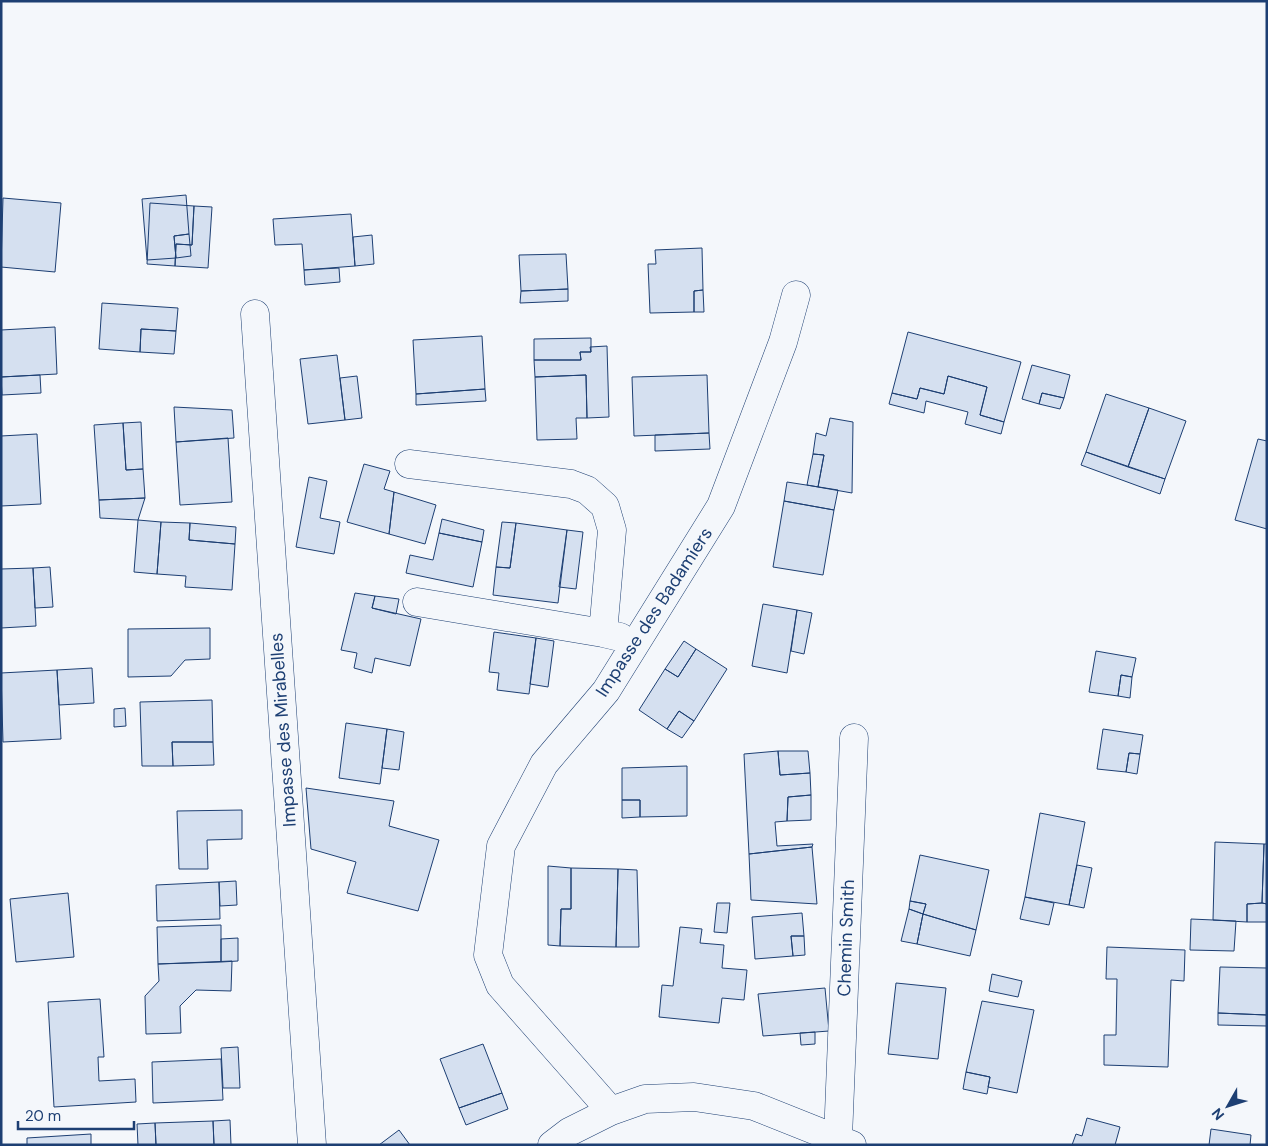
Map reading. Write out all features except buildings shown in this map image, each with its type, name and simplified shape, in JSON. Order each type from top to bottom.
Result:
[{"type":"street","name":"Impasse des Badamiers","points":[[611,1110],[500,985],[488,955],[501,846],[544,764],[606,691],[721,506],[783,342],[796,295]]},
{"type":"street","name":"Impasse des Mirabelles","points":[[254,314],[312,1145]]},
{"type":"street","points":[[409,464],[571,484],[587,490],[605,506],[612,530],[603,633]]},
{"type":"street","points":[[417,602],[603,633],[636,642]]},
{"type":"street","name":"Chemin Smith","points":[[845,1142],[854,738]]},
{"type":"street","points":[[552,1145],[569,1132],[611,1110],[645,1099],[694,1097],[754,1106],[845,1142]]}]
